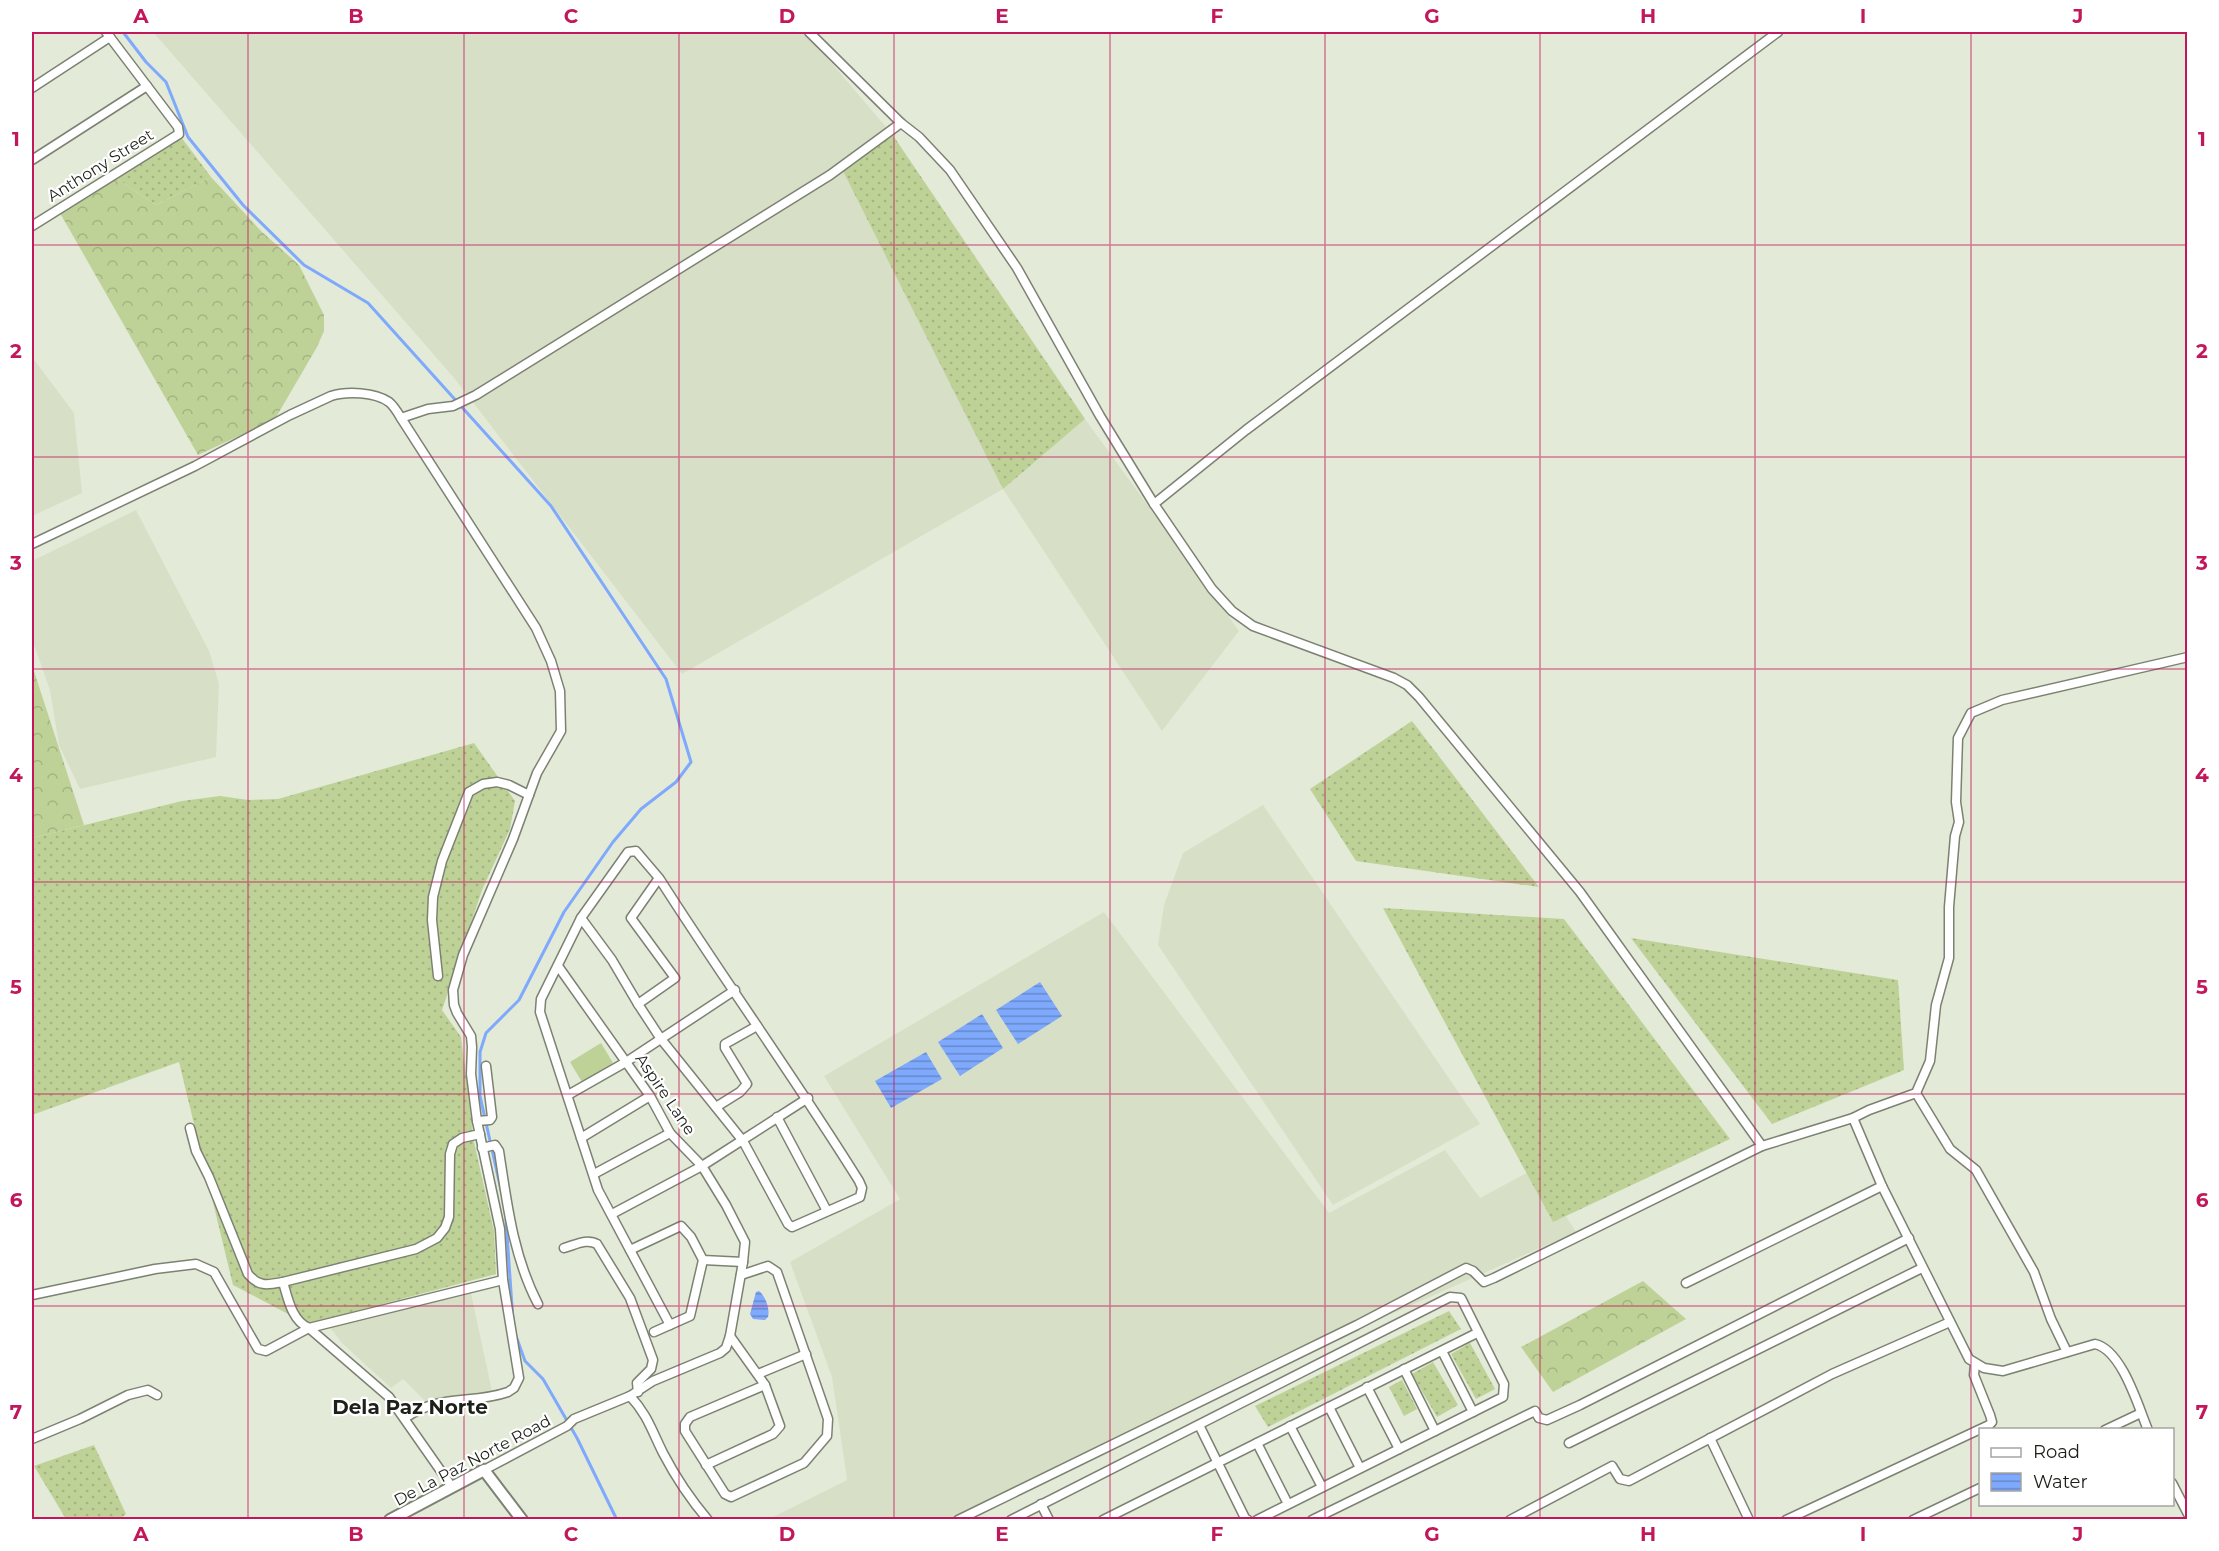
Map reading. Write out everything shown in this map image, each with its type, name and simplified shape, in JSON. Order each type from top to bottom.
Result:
[{"type":"street","points":[[809,32],[901,123],[919,137],[950,170],[1017,268],[1100,416],[1154,504],[1212,589],[1232,611],[1253,626],[1394,678],[1407,685],[1580,892],[1762,1146]]},
{"type":"street","points":[[1154,504],[1246,430],[1778,32]]},
{"type":"street","points":[[32,88],[108,34],[147,86],[32,160]]},
{"type":"street","name":"Anthony Street","points":[[32,226],[179,134],[178,127],[147,86]]},
{"type":"street","points":[[401,418],[428,409],[453,406],[476,395],[830,175],[901,123]]},
{"type":"street","points":[[32,544],[195,466],[290,415],[331,396],[362,394],[390,403],[536,628],[560,691],[561,731],[537,773],[513,839],[476,921],[455,976],[454,1005],[471,1036],[481,1086],[480,1134],[488,1146],[500,1229],[503,1280],[519,1378],[514,1388],[502,1394],[438,1402],[419,1408],[405,1418]]},
{"type":"street","points":[[957,1520],[1357,1325],[1466,1268],[1473,1271],[1484,1282],[1762,1146],[1853,1118],[1916,1093],[1930,1061],[1936,1005],[1949,958],[1948,907],[1955,837],[1959,822],[1956,802],[1958,738],[1971,714],[2002,700],[2187,657]]},
{"type":"street","points":[[438,976],[432,920],[433,897],[442,861],[469,792],[483,784],[497,782],[529,795]]},
{"type":"street","points":[[581,918],[612,960],[661,1039],[743,1141],[788,1224],[792,1227],[860,1197],[862,1188],[808,1098],[757,1026],[659,878],[641,855],[632,850],[628,852],[581,918],[541,999],[540,1012],[598,1190],[670,1325]]},
{"type":"street","points":[[638,1004],[675,978],[631,918],[659,878]]},
{"type":"street","name":"Aspire Lane","points":[[558,966],[650,1096],[670,1133],[702,1166],[726,1205],[744,1242],[743,1262],[730,1336]]},
{"type":"street","points":[[568,1095],[626,1062],[735,990]]},
{"type":"street","points":[[717,1107],[740,1092],[747,1084],[725,1048],[725,1044],[757,1026]]},
{"type":"street","points":[[482,1121],[490,1120],[492,1114],[481,1086],[486,1066]]},
{"type":"street","points":[[1916,1093],[1950,1149],[1976,1170],[1982,1180],[2034,1272],[2051,1319],[2067,1352]]},
{"type":"street","points":[[580,1138],[650,1096]]},
{"type":"street","points":[[612,1214],[702,1166],[808,1098]]},
{"type":"street","points":[[777,1118],[827,1211]]},
{"type":"street","points":[[1853,1118],[1882,1186],[1969,1359],[1975,1364],[2003,1371],[2095,1344],[2106,1348],[2123,1371],[2147,1428]]},
{"type":"street","points":[[190,1128],[196,1151],[209,1177],[248,1274],[264,1286],[416,1249],[437,1238],[445,1228],[449,1217],[450,1154],[453,1144],[480,1134]]},
{"type":"street","points":[[594,1174],[670,1133]]},
{"type":"street","points":[[488,1146],[499,1151],[508,1211],[520,1264],[525,1280],[538,1304]]},
{"type":"street","points":[[1686,1283],[1882,1186]]},
{"type":"street","points":[[630,1250],[681,1226],[691,1237],[703,1260],[690,1316],[654,1332]]},
{"type":"street","points":[[1312,1520],[1535,1411],[1539,1418],[1547,1420],[1909,1238]]},
{"type":"street","points":[[564,1248],[592,1241],[597,1244],[630,1298],[653,1360],[651,1369],[637,1383],[634,1394],[664,1454],[708,1520]]},
{"type":"street","points":[[703,1260],[743,1262]]},
{"type":"street","points":[[32,1295],[155,1269],[196,1264],[214,1272],[258,1349],[266,1351],[309,1328],[503,1280]]},
{"type":"street","points":[[741,1275],[768,1266],[777,1272],[828,1419],[827,1436],[804,1463],[730,1497],[724,1494],[685,1431],[685,1424],[690,1417],[765,1385]]},
{"type":"street","points":[[1569,1443],[1922,1268]]},
{"type":"street","points":[[283,1282],[296,1317],[301,1324],[309,1328],[389,1397],[452,1487]]},
{"type":"street","points":[[1011,1520],[1450,1297],[1461,1298],[1504,1384],[1503,1397],[1257,1520]]},
{"type":"street","points":[[1510,1520],[1612,1466],[1620,1479],[1629,1481],[1833,1374],[1950,1322]]},
{"type":"street","points":[[1103,1520],[1477,1333]]},
{"type":"street","points":[[634,1394],[653,1381],[720,1353],[726,1348],[730,1336]]},
{"type":"street","points":[[706,1465],[773,1434],[780,1426],[765,1385],[730,1336]]},
{"type":"street","points":[[1442,1351],[1473,1412]]},
{"type":"street","points":[[758,1374],[806,1354]]},
{"type":"street","points":[[1975,1364],[1974,1375],[1992,1422],[1983,1428]]},
{"type":"street","points":[[1404,1369],[1435,1431]]},
{"type":"street","points":[[1367,1387],[1399,1449]]},
{"type":"street","points":[[32,1439],[80,1419],[128,1395],[148,1390],[157,1395]]},
{"type":"street","name":"De La Paz Norte Road","points":[[390,1520],[570,1423],[634,1394]]},
{"type":"street","points":[[1329,1407],[1360,1468]]},
{"type":"street","points":[[2109,1428],[2141,1413]]},
{"type":"street","points":[[1199,1425],[1248,1520]]},
{"type":"street","points":[[1290,1426],[1322,1487]]},
{"type":"street","points":[[1786,1520],[1979,1430]]},
{"type":"street","points":[[1710,1438],[1749,1520]]},
{"type":"street","points":[[1257,1443],[1288,1504]]},
{"type":"street","points":[[484,1470],[522,1520]]},
{"type":"street","points":[[2174,1487],[2187,1514]]},
{"type":"street","points":[[1913,1520],[1979,1488]]},
{"type":"street","points":[[1041,1504],[1049,1520]]},
{"type":"shaded area","points":[[153,32],[805,32],[892,134],[1003,489],[682,674],[455,379]]},
{"type":"shaded area","points":[[32,357],[74,413],[82,493],[32,516]]},
{"type":"shaded area","points":[[1085,419],[1239,631],[1162,731],[1003,489]]},
{"type":"shaded area","points":[[136,510],[209,651],[219,684],[216,757],[80,789],[59,745],[50,690],[32,639],[32,561]]},
{"type":"shaded area","points":[[1263,805],[1480,1124],[1333,1205],[1158,945],[1164,905],[1183,853]]},
{"type":"shaded area","points":[[1104,912],[1329,1213],[1445,1150],[1480,1198],[1536,1168],[1576,1232],[1115,1437],[958,1519],[767,1520],[847,1480],[832,1377],[790,1262],[900,1199],[824,1076]]},
{"type":"shaded area","points":[[470,1289],[492,1391],[426,1402],[403,1379],[391,1388],[342,1343],[328,1325]]},
{"type":"green space","points":[[892,134],[1085,419],[1003,489],[842,169]]},
{"type":"green space","points":[[181,137],[211,177],[156,205],[116,178]]},
{"type":"green space","points":[[211,177],[261,231],[299,265],[324,315],[324,331],[275,419],[198,455],[60,213],[116,178],[156,205]]},
{"type":"green space","points":[[32,665],[84,825],[32,838]]},
{"type":"green space","points":[[1412,721],[1539,887],[1356,861],[1310,789]]},
{"type":"green space","points":[[474,743],[515,801],[510,829],[482,890],[442,1010],[461,1037],[474,1142],[494,1231],[496,1274],[307,1324],[233,1285],[179,1062],[32,1115],[32,838],[182,801],[220,796],[248,800],[278,799]]},
{"type":"green space","points":[[1383,908],[1564,919],[1730,1139],[1553,1222]]},
{"type":"green space","points":[[1631,938],[1898,980],[1904,1070],[1772,1124]]},
{"type":"green space","points":[[601,1043],[613,1063],[582,1082],[570,1062]]},
{"type":"green space","points":[[1643,1281],[1686,1319],[1553,1392],[1521,1347]]},
{"type":"green space","points":[[1449,1311],[1461,1329],[1268,1427],[1255,1406]]},
{"type":"green space","points":[[1470,1343],[1495,1389],[1476,1399],[1451,1354]]},
{"type":"green space","points":[[1433,1362],[1458,1405],[1437,1417],[1412,1374]]},
{"type":"green space","points":[[1402,1380],[1417,1409],[1404,1416],[1389,1387]]},
{"type":"green space","points":[[94,1445],[126,1514],[120,1519],[66,1519],[34,1466]]},
{"type":"water","points":[[1040,982],[1062,1016],[1018,1044],[996,1010]]},
{"type":"water","points":[[982,1014],[1003,1048],[960,1076],[938,1042]]},
{"type":"water","points":[[926,1052],[942,1079],[891,1108],[875,1081]]},
{"type":"water","points":[[759,1291],[764,1296],[768,1307],[768,1317],[765,1320],[753,1319],[750,1314],[756,1292]]},
{"type":"waterway","points":[[123,32],[146,62],[166,82],[188,137],[243,205],[304,265],[368,303],[551,506],[666,679],[691,762],[676,782],[641,809],[613,842],[564,912],[519,1000],[486,1033],[480,1052],[480,1096],[501,1190]]},
{"type":"waterway","points":[[506,1220],[513,1321]]},
{"type":"waterway","points":[[516,1336],[525,1361],[543,1379],[577,1438],[617,1520]]},
{"type":"district","name":"Dela Paz Norte","points":[[410,1407]]}]
